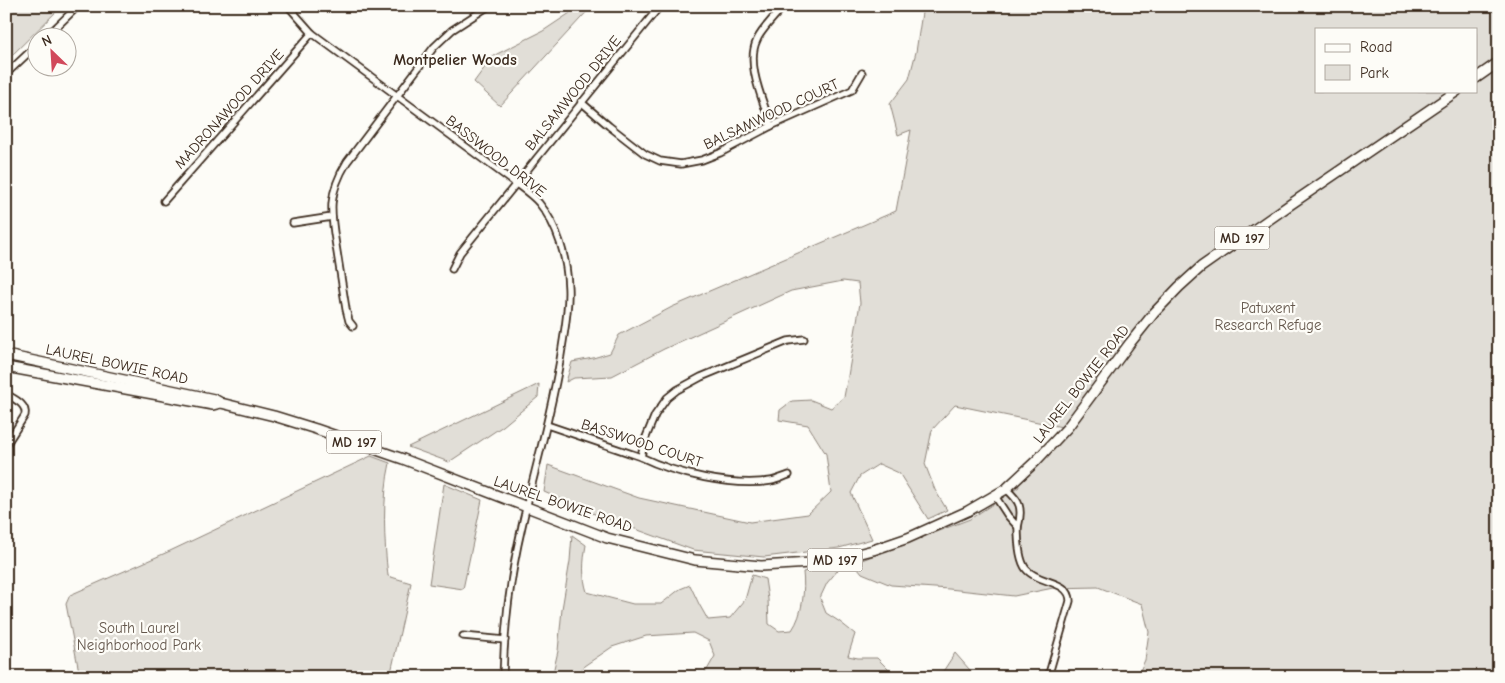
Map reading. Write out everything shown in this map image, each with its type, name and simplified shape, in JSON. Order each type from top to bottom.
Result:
[{"type":"main road","points":[[1478,77],[1499,62]]},
{"type":"main road","name":"LAUREL BOWIE ROAD","points":[[6,355],[214,399],[221,403],[274,416],[403,459],[607,538],[702,561],[761,566],[827,562],[903,540],[968,511],[1006,489],[1067,428],[1154,313],[1186,280],[1223,251],[1456,92]]},
{"type":"main road","name":"LAUREL BOWIE ROAD","points":[[6,367],[213,406],[221,403]]},
{"type":"street","points":[[55,28],[78,6]]},
{"type":"street","name":"BASSWOOD DRIVE","points":[[288,6],[312,33],[516,183],[537,201],[552,223],[562,251],[568,287],[565,333],[558,376],[522,526],[505,640],[502,677]]},
{"type":"street","points":[[354,326],[349,321],[346,309],[332,217],[334,189],[340,173],[360,143],[441,40],[488,6]]},
{"type":"street","name":"BALSAMWOOD DRIVE","points":[[452,269],[460,253],[660,6]]},
{"type":"street","points":[[771,126],[756,79],[753,54],[757,39],[784,6]]},
{"type":"street","name":"MADRONAWOOD DRIVE","points":[[164,201],[312,33]]},
{"type":"street","points":[[6,74],[28,53]]},
{"type":"street","name":"BALSAMWOOD COURT","points":[[581,102],[645,154],[671,164],[688,163],[720,153],[771,126],[852,90],[862,73]]},
{"type":"street","points":[[293,223],[332,217]]},
{"type":"street","points":[[641,457],[644,442],[655,414],[667,398],[677,390],[701,377],[788,341],[804,339]]},
{"type":"street","points":[[6,394],[23,405],[26,412],[6,445]]},
{"type":"street","name":"BASSWOOD COURT","points":[[547,425],[682,472],[735,482],[771,481],[789,475]]},
{"type":"street","points":[[1006,489],[1016,498],[1019,506],[1021,515],[1018,539],[1024,567],[1037,578],[1063,586],[1070,597],[1048,677]]},
{"type":"street","points":[[995,496],[1018,527]]},
{"type":"street","points":[[463,636],[505,640]]},
{"type":"green space","points":[[6,6],[62,6],[40,28],[28,28],[28,39],[6,61]]},
{"type":"green space","points":[[572,6],[592,6],[500,106],[474,82],[493,56],[543,31],[570,13]]},
{"type":"green space","name":"Patuxent Research Refuge","points":[[923,6],[1499,6],[1499,677],[1137,677],[1145,660],[1149,632],[1142,604],[1098,587],[1053,588],[1014,596],[891,585],[862,573],[854,563],[970,519],[1019,487],[1018,483],[1067,428],[955,405],[932,430],[925,464],[935,490],[947,510],[928,519],[899,473],[879,464],[860,476],[851,493],[872,539],[839,548],[764,557],[693,550],[597,515],[544,492],[548,465],[639,498],[750,522],[808,514],[831,492],[826,454],[808,425],[779,420],[780,410],[792,401],[811,400],[831,408],[844,397],[860,303],[858,283],[843,281],[791,291],[664,349],[612,376],[574,378],[566,382],[572,362],[610,353],[619,335],[672,307],[896,211],[911,130],[898,135],[890,104],[909,79],[916,52]]},
{"type":"green space","points":[[539,384],[538,397],[503,426],[449,462],[408,447]]},
{"type":"green space","name":"South Laurel Neighborhood Park","points":[[371,456],[390,463],[387,476],[384,520],[388,576],[411,583],[390,677],[80,677],[66,604],[70,595],[170,551]]},
{"type":"green space","points":[[444,484],[482,500],[463,589],[429,584]]},
{"type":"green space","points":[[572,535],[586,545],[584,580],[587,592],[633,604],[661,604],[680,589],[690,585],[708,620],[730,618],[745,600],[752,575],[765,579],[769,624],[779,631],[792,630],[799,617],[804,586],[803,572],[820,568],[838,570],[827,583],[820,598],[826,613],[855,634],[848,656],[877,658],[891,672],[906,677],[703,677],[715,656],[709,641],[693,633],[646,636],[612,647],[584,666],[576,677],[552,677],[558,651]]},
{"type":"green space","points":[[955,653],[976,677],[938,677]]},
{"type":"district","name":"Montpelier Woods","points":[[455,60]]}]
